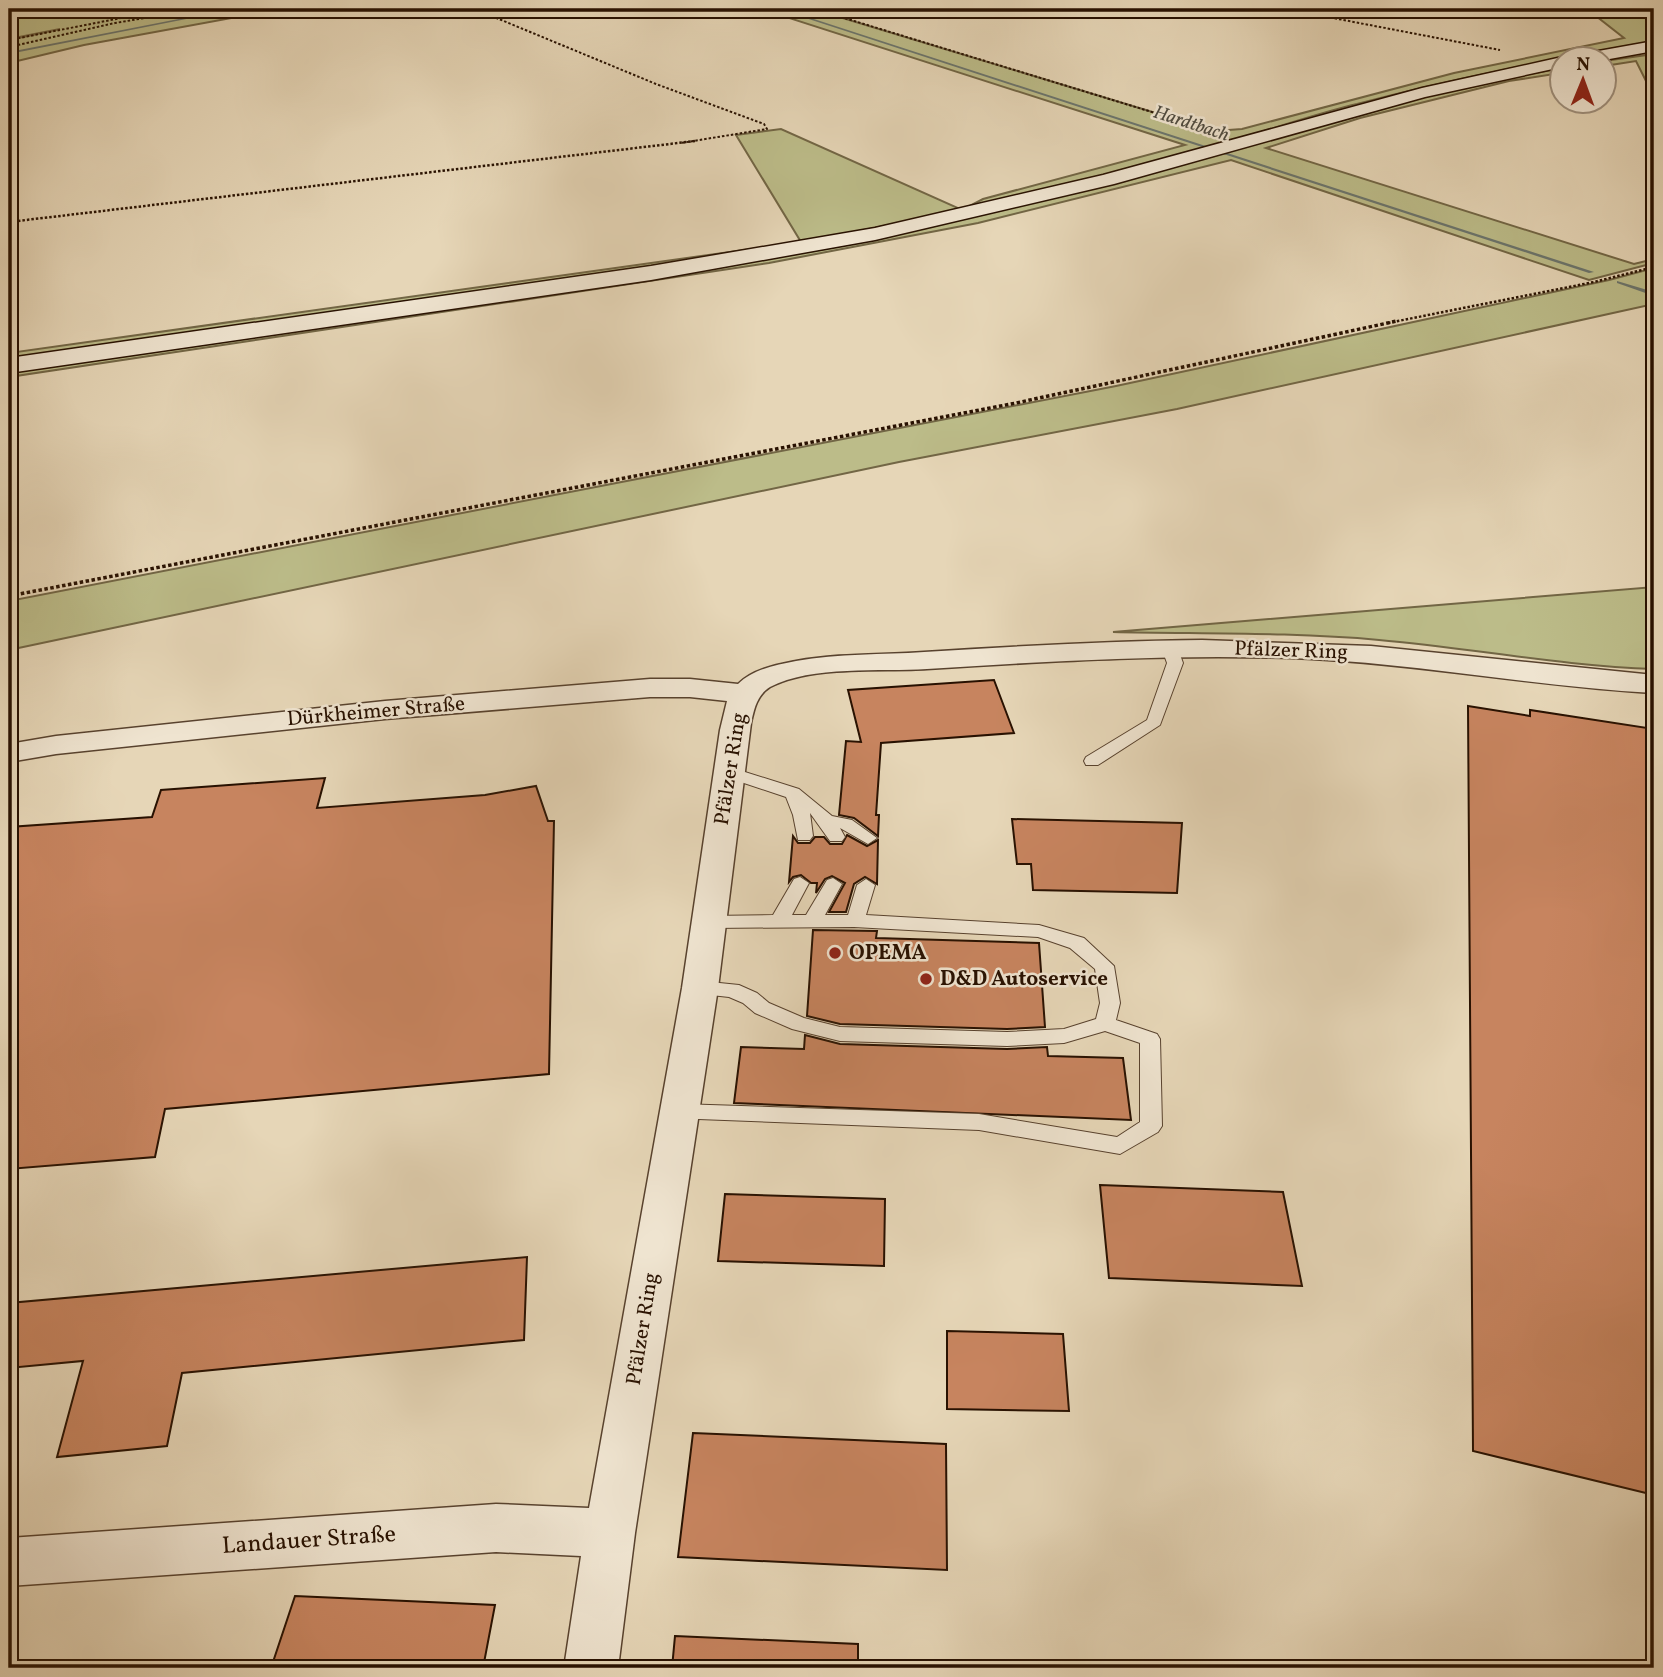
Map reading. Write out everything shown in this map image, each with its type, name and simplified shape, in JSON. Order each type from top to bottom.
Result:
[{"type":"main road","points":[[1618,52],[1654,46]]},
{"type":"main road","points":[[9,366],[598,281],[797,249],[1020,201],[1422,93],[1548,65]]},
{"type":"street","name":"Pfälzer Ring","points":[[591,1668],[610,1533],[700,988],[739,708],[745,694],[759,681],[810,668],[1079,650],[1272,649],[1370,654],[1614,682],[1654,684]]},
{"type":"street","name":"Dürkheimer Straße","points":[[9,753],[56,745],[399,708],[650,688],[690,688],[745,694]]},
{"type":"street","name":"Landauer Straße","points":[[9,1562],[496,1528],[610,1533]]},
{"type":"lane","points":[[1092,761],[1154,722],[1175,663],[1170,649]]},
{"type":"lane","points":[[729,772],[793,793],[820,811],[836,837]]},
{"type":"lane","points":[[793,793],[802,816],[804,836]]},
{"type":"lane","points":[[827,821],[846,824],[867,838]]},
{"type":"lane","points":[[779,922],[800,883]]},
{"type":"lane","points":[[811,923],[833,884]]},
{"type":"lane","points":[[854,921],[862,904],[866,885]]},
{"type":"lane","points":[[709,922],[854,921],[1039,931],[1077,943],[1104,966],[1110,1003],[1105,1024]]},
{"type":"lane","points":[[679,1112],[979,1122],[1120,1146],[1151,1126],[1150,1040],[1105,1024],[1065,1036],[1007,1039],[840,1034],[799,1024],[762,1008],[750,998],[732,990],[700,988]]},
{"type":"path","points":[[9,40],[167,9]]},
{"type":"path","points":[[9,47],[115,23],[198,9]]},
{"type":"path","points":[[9,222],[704,140],[767,129],[764,124],[532,35],[494,17],[491,13],[506,9]]},
{"type":"path","points":[[815,9],[1169,119],[1203,127]]},
{"type":"path","points":[[1286,9],[1501,50]]},
{"type":"path","points":[[9,596],[1016,403],[1286,343],[1594,282],[1654,267]]},
{"type":"green space","points":[[9,9],[280,9],[84,45],[9,63],[9,40],[60,29],[9,39]]},
{"type":"green space","points":[[761,9],[813,9],[1215,131],[1242,129],[1454,73],[1548,54],[1548,62],[1329,111],[1106,176],[963,210],[983,199],[1185,145]]},
{"type":"green space","points":[[1587,9],[1654,9],[1654,41],[1618,48],[1585,46],[1624,38]]},
{"type":"green space","points":[[1654,54],[1654,97],[1636,61],[1618,64],[1618,59]]},
{"type":"green space","points":[[1548,70],[1548,75],[1509,81],[1360,118],[1266,148],[1634,264],[1654,259],[1654,263],[1589,280],[1231,160],[978,223],[769,263],[9,377],[9,370],[348,322],[934,226],[1102,186],[1454,88]]},
{"type":"green space","points":[[781,129],[962,210],[801,242],[736,135]]},
{"type":"green space","points":[[795,243],[489,294],[9,361],[9,353]]},
{"type":"green space","points":[[1654,268],[1654,304],[1177,409],[899,462],[9,650],[9,601],[1116,386]]},
{"type":"green space","points":[[1654,587],[1654,669],[1585,664],[1346,637],[1113,632]]},
{"type":"building","points":[[994,680],[1014,733],[881,743],[876,815],[879,815],[878,836],[854,818],[839,815],[846,741],[861,742],[848,690]]},
{"type":"building","points":[[1468,706],[1530,716],[1530,710],[1654,729],[1654,1495],[1473,1451]]},
{"type":"building","points":[[325,778],[317,808],[485,795],[536,786],[548,821],[554,821],[549,1074],[165,1109],[155,1157],[9,1169],[9,827],[152,817],[161,790]]},
{"type":"building","points":[[1012,819],[1182,823],[1177,893],[1033,890],[1031,864],[1017,864]]},
{"type":"building","points":[[847,835],[867,846],[878,840],[877,884],[865,877],[854,884],[846,912],[829,912],[845,883],[832,876],[825,879],[816,893],[817,883],[811,883],[801,875],[793,877],[789,882],[793,836],[798,843],[810,843],[815,837],[824,837],[830,844],[842,844]]},
{"type":"building","name":"D&D Autoservice","points":[[813,930],[877,931],[876,938],[1039,943],[1045,1027],[1007,1029],[840,1024],[807,1016]]},
{"type":"building","points":[[805,1035],[840,1044],[1007,1049],[1047,1047],[1048,1056],[1123,1058],[1131,1120],[734,1103],[741,1047],[804,1049]]},
{"type":"building","points":[[1100,1185],[1283,1192],[1302,1286],[1109,1278]]},
{"type":"building","points":[[725,1194],[885,1199],[884,1266],[718,1261]]},
{"type":"building","points":[[527,1257],[524,1340],[182,1373],[167,1446],[57,1457],[83,1361],[9,1368],[9,1303]]},
{"type":"building","points":[[947,1331],[1063,1334],[1069,1411],[947,1409]]},
{"type":"building","points":[[693,1433],[946,1444],[947,1570],[678,1557]]},
{"type":"building","points":[[295,1596],[495,1605],[483,1668],[271,1668]]},
{"type":"building","points":[[675,1636],[858,1644],[858,1668],[672,1668]]},
{"type":"waterway","points":[[9,53],[235,9]]},
{"type":"waterway","name":"Hardtbach","points":[[780,9],[1591,272]]},
{"type":"waterway","name":"Hardtbach","points":[[1619,282],[1654,294]]},
{"type":"place","name":"OPEMA","points":[[835,953]]},
{"type":"place","name":"D&D Autoservice","points":[[926,979]]}]
